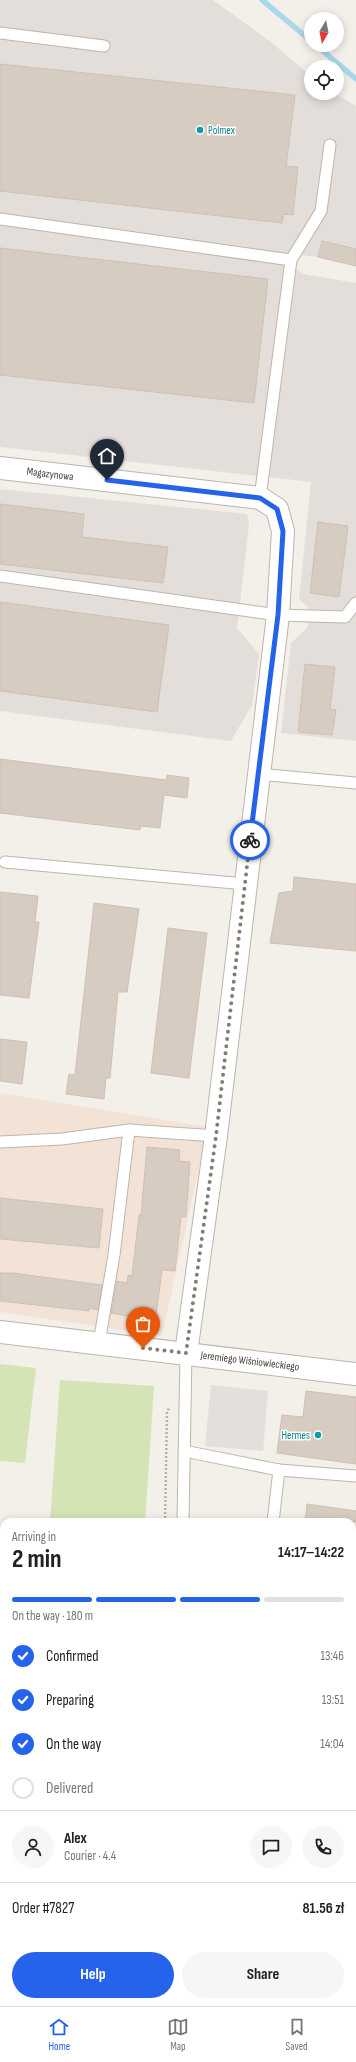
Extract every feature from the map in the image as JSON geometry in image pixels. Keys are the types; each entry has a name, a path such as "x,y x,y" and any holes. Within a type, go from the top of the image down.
{"street":[{"name":"Magazynowa","path":"0,468 260,498 277,509 283,531 278,615 216,1136 186,1353"},
{"name":"Jeremiego Wiśniowieckiego","path":"0,1332 356,1374"}],"lane":[{"path":"0,34 104,46"},
{"path":"260,498 291,260 321,212 330,145"},
{"path":"0,219 291,260"},
{"path":"0,576 278,615 345,617 356,603"},
{"path":"258,774 356,783"},
{"path":"5,862 245,884"},
{"path":"0,1142 62,1140 129,1130 216,1136"},
{"path":"99,1343 114,1256 129,1130"},
{"path":"183,1518 186,1353"},
{"path":"184,1452 279,1470 356,1476"},
{"path":"273,1518 279,1470"}],"shaded area":[{"path":"0,0 213,0 272,43 304,70 304,100 344,99 356,106 356,266 318,257 271,252 303,274 356,283 356,741 281,733 291,643 308,627 308,607 299,599 311,482 0,447"},
{"path":"0,489 247,514 249,525 237,628 259,654 252,705 231,741 0,711"},
{"path":"0,1093 208,1127 162,1336 0,1312"},
{"path":"211,1385 268,1391 263,1451 205,1446"}],"green space":[{"path":"0,1364 36,1368 25,1463 0,1461"},
{"path":"60,1380 154,1386 145,1518 50,1518"}],"building":[{"name":"Polmex","path":"0,64 295,95 286,166 298,167 293,215 284,214 282,223 0,191"},
{"path":"322,241 356,249 356,266 318,257"},
{"path":"0,248 268,279 254,403 0,375"},
{"path":"0,504 84,514 82,537 168,547 163,583 0,564"},
{"path":"318,522 348,526 339,597 310,593"},
{"path":"0,602 169,625 157,712 0,691"},
{"path":"305,664 335,667 330,709 336,710 332,735 298,732"},
{"path":"0,759 166,780 167,775 189,778 187,798 164,795 160,828 141,826 140,830 0,813"},
{"path":"294,877 356,884 356,951 270,943 279,893 293,891"},
{"path":"0,892 38,896 35,922 39,922 29,998 0,995"},
{"path":"94,903 139,909 127,992 118,992 110,1078 106,1078 104,1099 66,1094 69,1074 75,1075"},
{"path":"168,928 207,933 189,1078 151,1073"},
{"path":"0,1039 27,1042 22,1084 0,1081"},
{"path":"147,1147 180,1150 179,1161 190,1162 186,1217 181,1217 175,1271 162,1270 156,1315 150,1320 111,1313 117,1281 127,1283 128,1275 132,1276 139,1215 141,1215"},
{"path":"0,1198 103,1209 99,1248 0,1239"},
{"path":"0,1273 13,1273 102,1285 98,1310 89,1308 89,1311 0,1301"},
{"name":"Hermes","path":"306,1391 356,1397 356,1464 277,1453 282,1415 303,1417"},
{"path":"307,1504 356,1511 356,1518 305,1518"}],"waterway":[{"path":"262,0 304,35"},
{"path":"324,52 356,79"}],"way so far":[{"path":"143,1348 186,1353 216,1136 250,840"}],"place":[{"name":"Polmex","path":"200,130"},
{"name":"Hermes","path":"318,1435"}],"route":[{"path":"107,480 260,498 277,509 283,531 278,615 250,840"}]}
